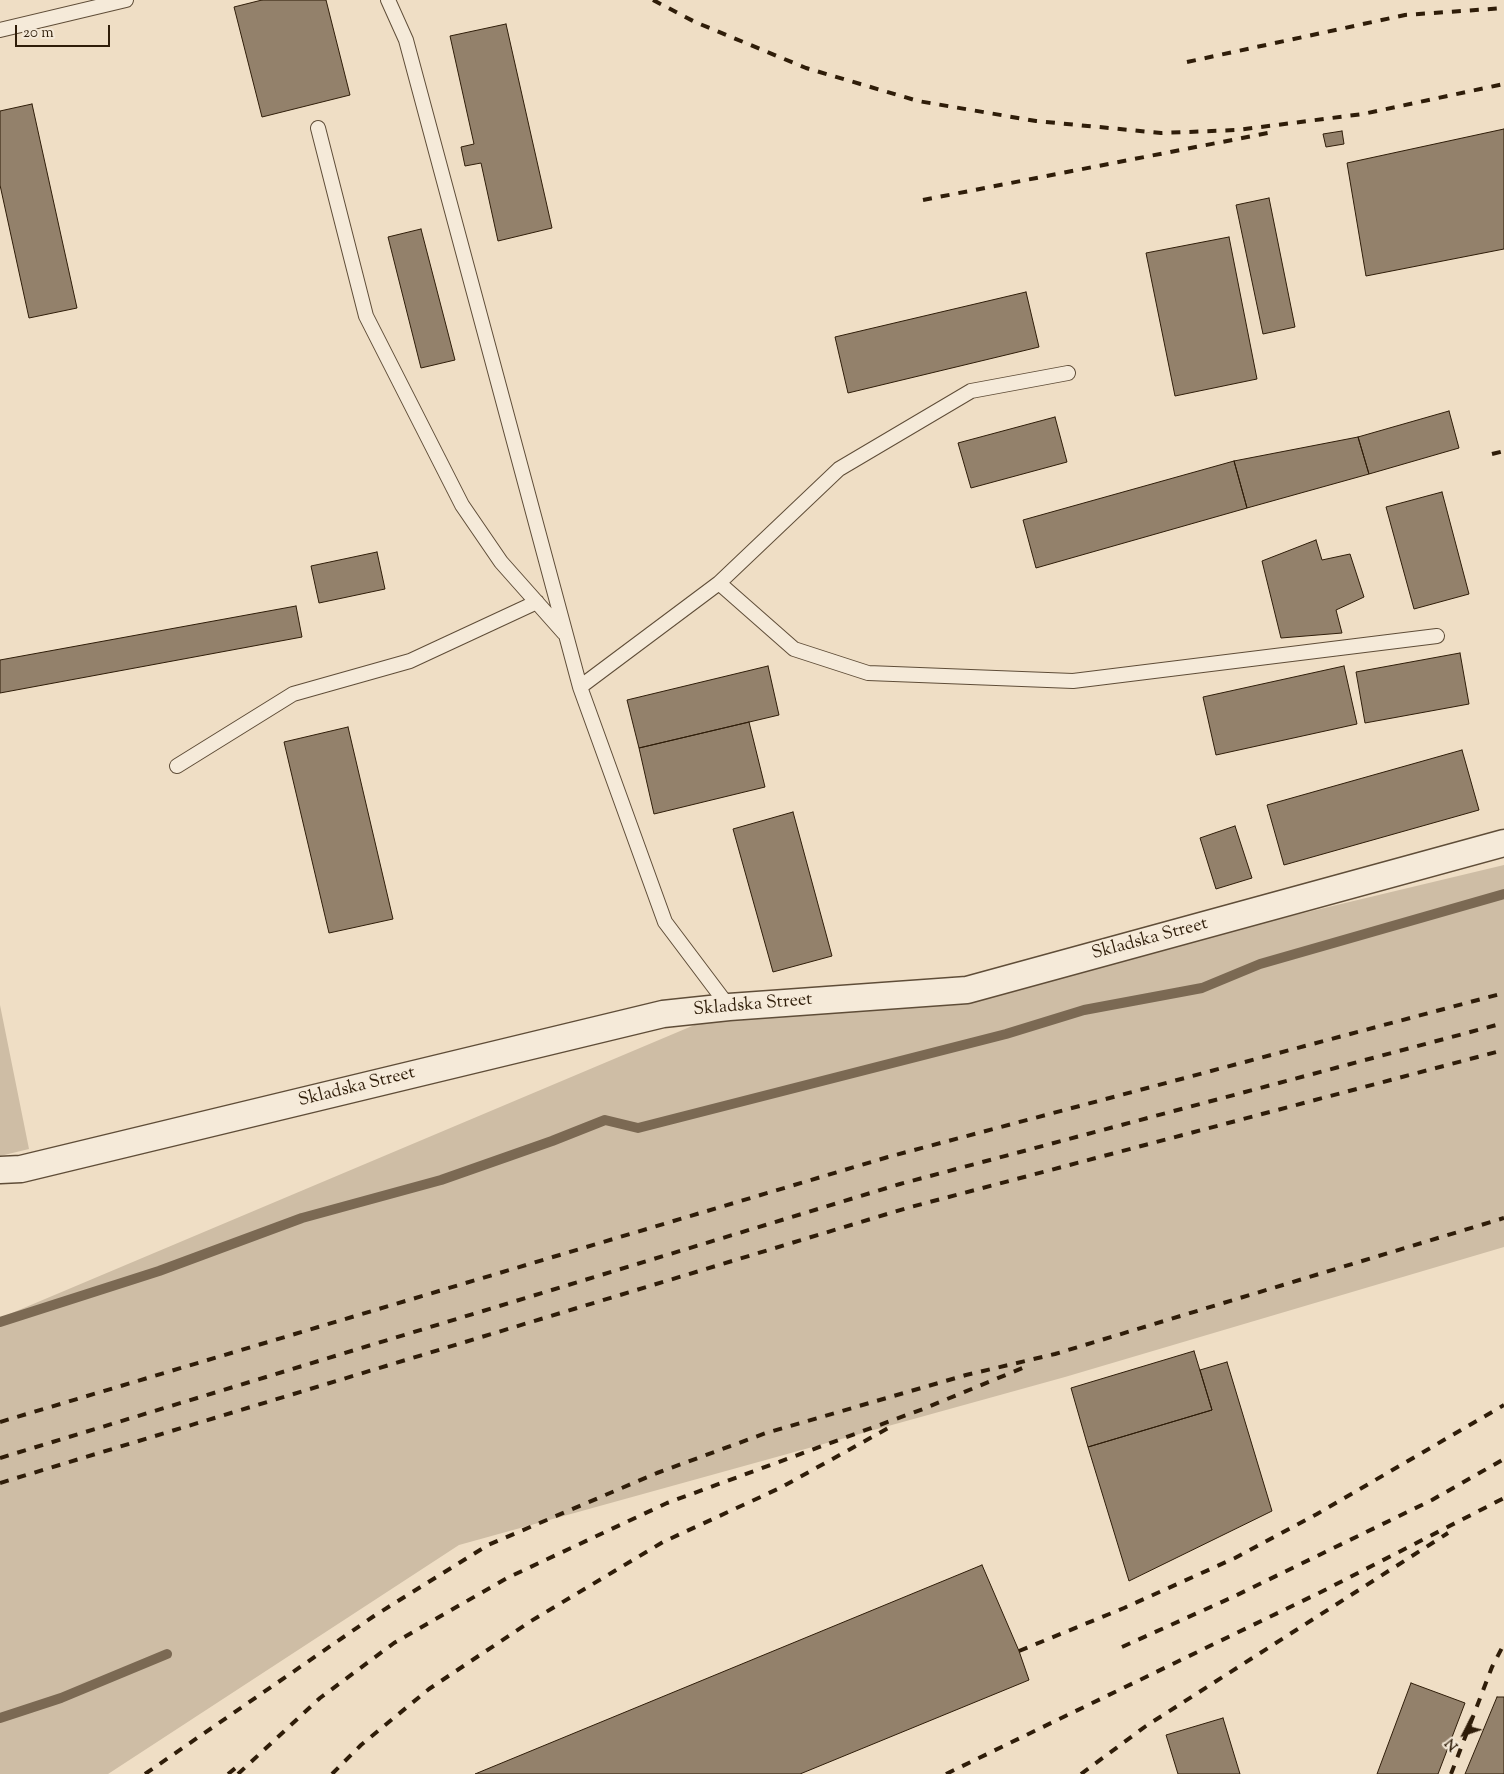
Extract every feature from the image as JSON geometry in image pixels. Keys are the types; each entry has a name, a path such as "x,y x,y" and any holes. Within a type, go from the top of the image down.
{"street":[{"name":"Skladska Street","path":"0,1170 21,1169 663,1014 729,1007 967,990 1504,842"}],"lane":[{"path":"0,30 126,0"},
{"path":"388,0 406,40 580,687 665,922 729,1007"},
{"path":"318,128 366,316 462,505 501,562 566,635"},
{"path":"580,687 719,583 839,469 971,391 1068,373"},
{"path":"719,583 794,649 868,673 1073,681 1437,636"},
{"path":"177,766 293,694 410,661 537,602"}],"shaded area":[{"path":"1504,865 1504,1247 1065,1377 459,1545 108,1774 0,1774 0,1318 730,1010 969,993"},
{"path":"0,1005 29,1149 0,1156"}],"building":[{"path":"262,0 326,0 350,95 262,117 234,7"},
{"path":"506,24 552,228 498,241 481,163 465,166 461,147 474,144 450,36"},
{"path":"32,104 77,308 29,318 0,185 0,111"},
{"path":"1504,129 1504,249 1366,276 1347,163"},
{"path":"1342,131 1344,144 1326,147 1323,134"},
{"path":"1269,198 1295,327 1263,334 1236,205"},
{"path":"421,229 455,360 421,368 388,237"},
{"path":"1229,237 1257,379 1175,396 1146,253"},
{"path":"1026,292 1039,347 848,393 835,337"},
{"path":"1449,411 1459,448 1369,474 1358,437"},
{"path":"1055,417 1067,462 971,488 958,443"},
{"path":"1358,437 1369,474 1247,508 1234,461"},
{"path":"1234,461 1247,508 1036,568 1023,520"},
{"path":"1442,492 1469,594 1414,609 1386,507"},
{"path":"1316,540 1322,560 1350,554 1364,597 1336,610 1342,633 1281,638 1262,561"},
{"path":"377,552 385,589 319,603 311,566"},
{"path":"296,606 302,637 0,693 0,660"},
{"path":"1460,653 1469,704 1365,723 1356,672"},
{"path":"768,666 779,715 639,748 627,700"},
{"path":"1344,666 1357,724 1216,755 1203,697"},
{"path":"749,722 765,787 654,814 639,748"},
{"path":"348,727 393,919 329,933 284,742"},
{"path":"1462,750 1479,810 1284,865 1267,805"},
{"path":"793,812 832,956 773,972 733,829"},
{"path":"1235,826 1252,878 1216,889 1200,838"},
{"path":"1194,1351 1212,1410 1088,1447 1071,1388"},
{"path":"1227,1362 1272,1511 1129,1581 1088,1447 1212,1410 1200,1370"},
{"path":"982,1565 1019,1651 1029,1680 800,1774 475,1774"},
{"path":"1411,1683 1465,1703 1438,1774 1377,1774"},
{"path":"1497,1697 1504,1697 1504,1774 1465,1774"},
{"path":"1223,1718 1240,1774 1178,1774 1166,1735"}],"waterway":[{"path":"0,1322 159,1271 302,1218 441,1180 552,1141 605,1120 638,1128 1006,1034 1084,1010 1202,988 1260,964 1504,894"},
{"path":"0,1718 61,1698 167,1654"}],"railway":[{"path":"653,0 695,22 806,68 918,101 1036,121 1161,133 1237,130 1363,114 1504,84"},
{"path":"1187,62 1405,15 1504,8"},
{"path":"923,200 1268,133"},
{"path":"1492,454 1504,451"},
{"path":"0,1422 888,1157 1504,993"},
{"path":"0,1458 900,1184 1504,1023"},
{"path":"0,1483 907,1208 1504,1050"},
{"path":"145,1774 374,1616 488,1545 657,1473 766,1433 966,1375 1055,1354 1504,1218"},
{"path":"238,1774 320,1698 394,1643 507,1578 667,1503 923,1409 1025,1367"},
{"path":"1019,1651 1124,1608 1235,1558 1317,1514 1504,1405"},
{"path":"332,1774 361,1745 429,1689 531,1621 663,1542 780,1488 892,1426"},
{"path":"1122,1647 1235,1596 1432,1500 1504,1459"},
{"path":"946,1774 1321,1592 1504,1498"},
{"path":"1081,1774 1146,1726 1448,1533"},
{"path":"1451,1774 1492,1667 1504,1644"},
{"path":"228,1774 242,1763"}]}
